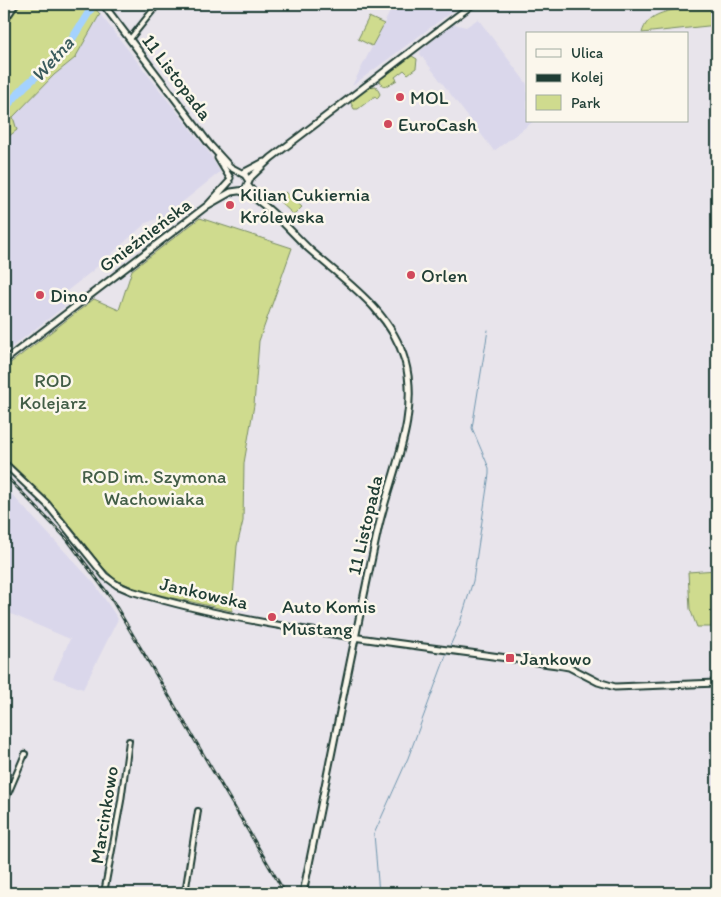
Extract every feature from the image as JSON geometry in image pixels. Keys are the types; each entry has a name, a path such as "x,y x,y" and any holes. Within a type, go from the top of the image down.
{"main road":[{"name":"11 Listopada","path":"103,4 210,145 229,166 241,173 271,213"},
{"path":"248,183 271,158 473,4"},
{"name":"11 Listopada","path":"210,145 238,191 250,196 271,213 375,308 393,333 406,368 409,395 407,417 378,528 303,893"},
{"path":"241,173 271,158"},
{"name":"Gnieźnieńska","path":"4,361 208,205 230,180 241,173"},
{"name":"Gnieźnieńska","path":"208,205 238,191 248,183"},
{"name":"Jankowska","path":"4,463 47,504 101,571 117,585 139,594 231,615 356,638 569,666 598,682 615,686 717,683"}],"street":[{"path":"4,22 16,4"},
{"path":"130,39 158,4"},
{"name":"Marcinkowo","path":"104,893 121,801 129,741"},
{"path":"4,803 6,794 25,754"},
{"path":"185,893 198,811"}],"shaded area":[{"path":"394,4 462,4 352,86"},
{"path":"100,14 210,154 220,172 165,216 146,223 91,272 58,298 65,306 4,353 4,140 17,130 12,117 54,75 75,58"},
{"path":"478,19 526,83 526,122 533,122 494,151 420,54 421,50 454,24 466,27"},
{"path":"4,486 94,583 118,619 83,689 53,678 70,639 4,611"}],"green space":[{"path":"18,4 91,4 100,14 75,58 54,75 13,117 17,130 4,140 4,24"},
{"path":"682,8 710,9 717,20 717,25 642,32 652,18"},
{"path":"369,17 384,24 372,46 358,39"},
{"path":"412,56 417,59 416,68 408,74 404,70 395,77 397,80 387,86 382,85 380,80 383,77"},
{"path":"376,86 380,94 377,99 375,96 358,109 354,109 350,101 369,87"},
{"path":"285,192 302,207 294,215 278,200"},
{"name":"ROD im. Szymona Wachowiaka","path":"200,218 292,248 259,341 254,405 244,463 243,521 237,546 232,611 138,590 115,579 101,565 56,508 4,457 4,368 94,299 119,310 132,270"},
{"path":"717,570 717,627 697,627 690,609 688,572"}],"waterway":[{"name":"Wełna","path":"4,109 25,86 64,52 94,4"},
{"path":"450,646 459,626 473,581 489,474 489,468 472,428 488,330"},
{"path":"379,893 374,834 408,758 447,653"}],"railway":[{"path":"4,474 67,539 111,598 285,893"}],"place":[{"name":"MOL","path":"400,97"},
{"name":"EuroCash","path":"388,124"},
{"name":"Kilian Cukiernia Królewska","path":"230,205"},
{"name":"Orlen","path":"411,275"},
{"name":"Dino","path":"40,295"},
{"name":"Auto Komis Mustang","path":"272,617"},
{"name":"Jankowo","path":"510,658"}],"park label":[{"name":"ROD Kolejarz","path":"53,391"}]}
